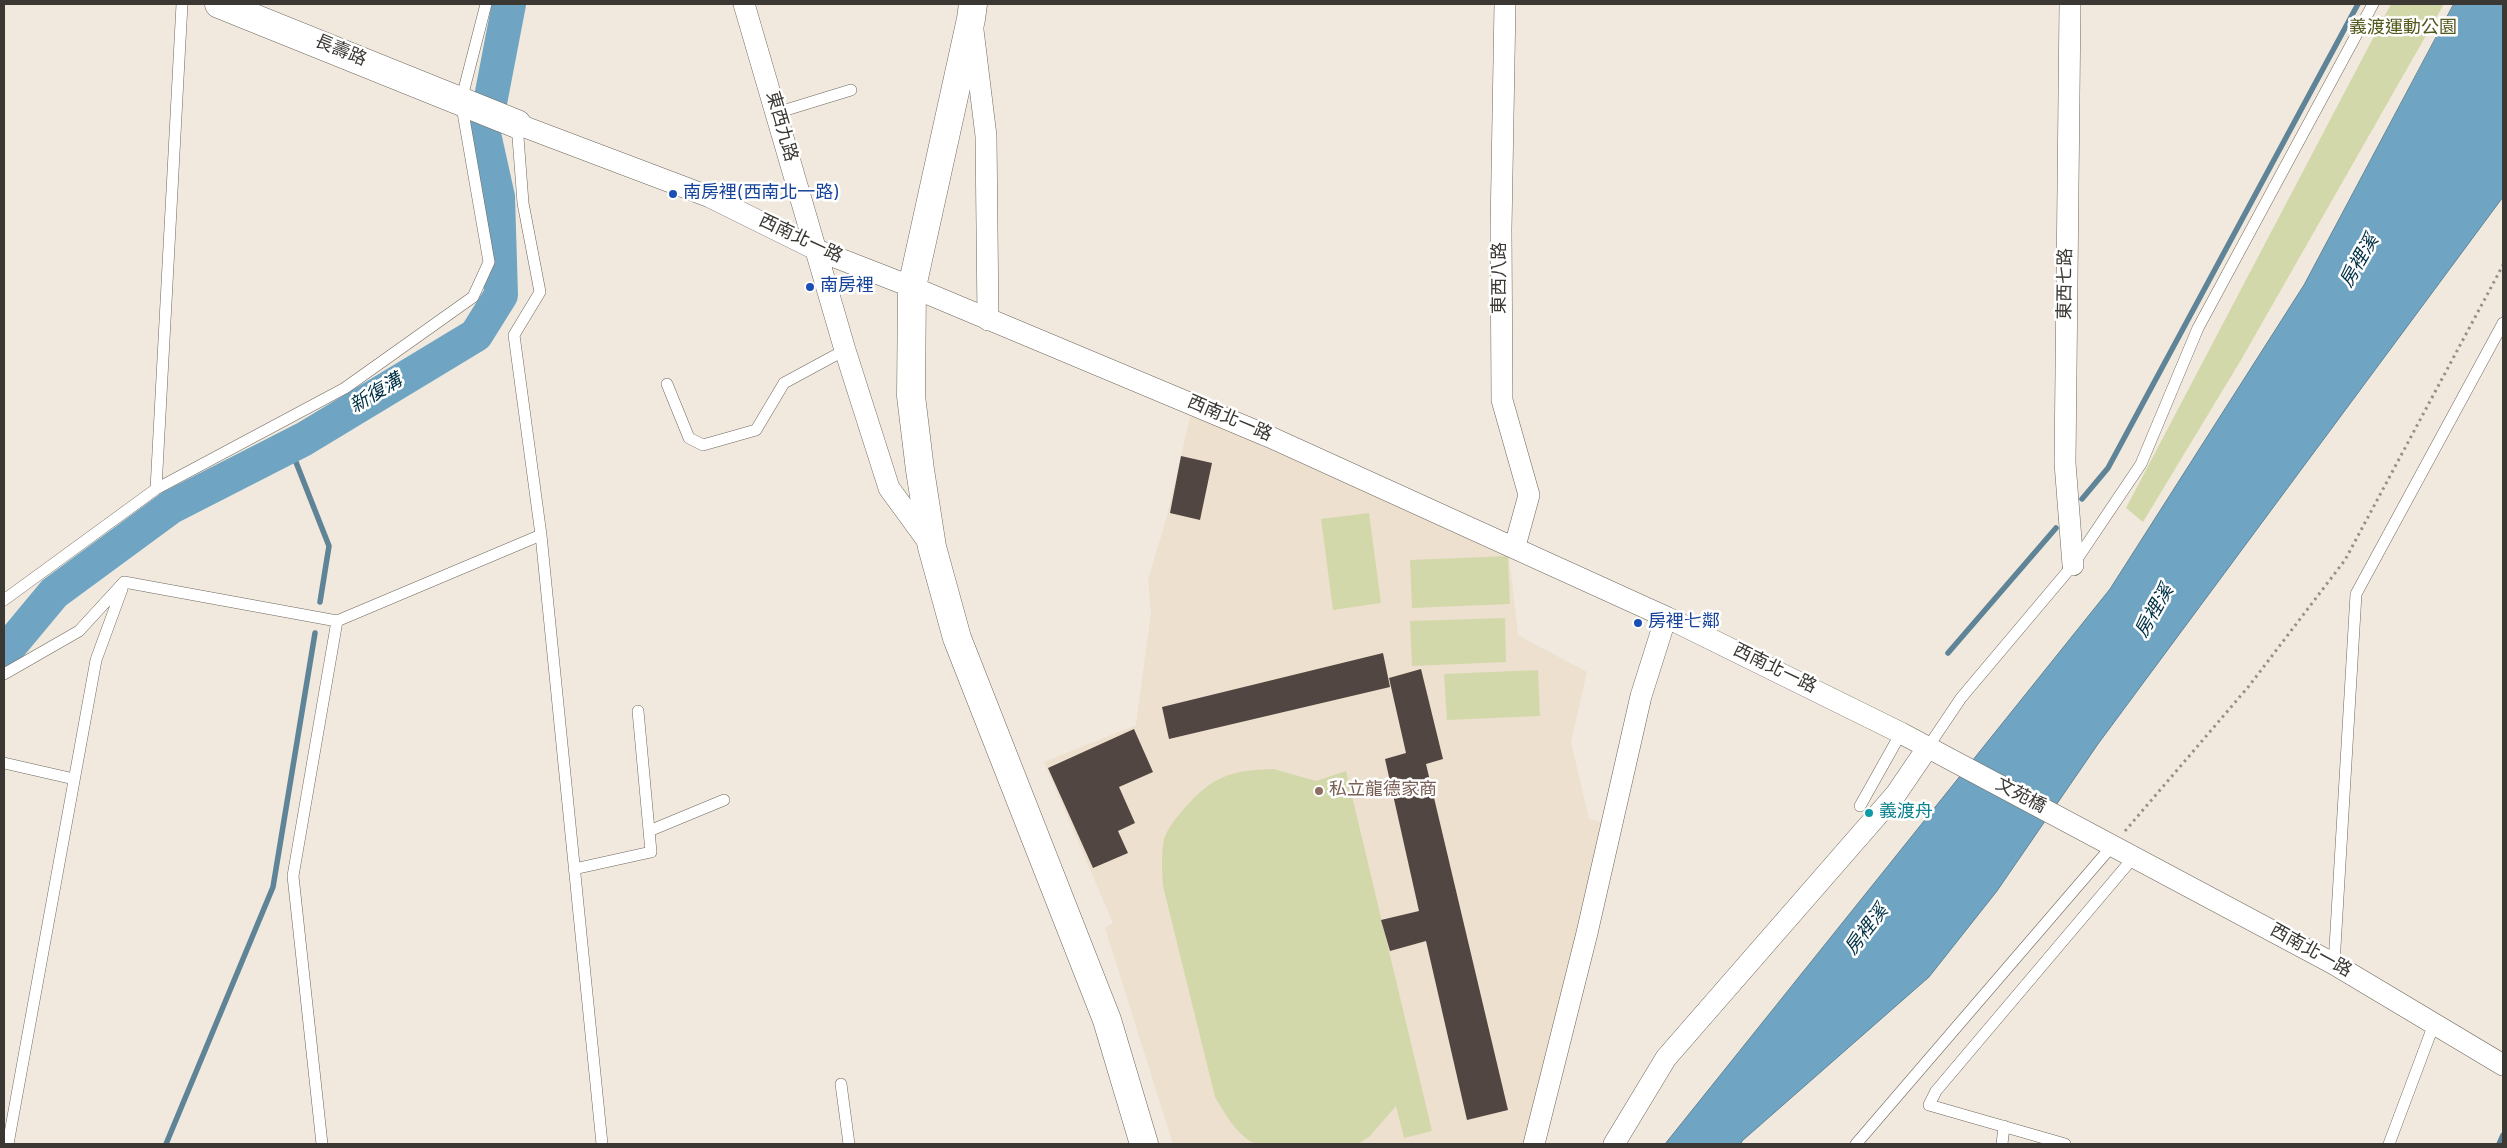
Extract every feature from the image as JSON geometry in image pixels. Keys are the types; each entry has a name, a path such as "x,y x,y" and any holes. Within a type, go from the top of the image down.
{"main road":[{"name":"長壽路","path":"219,4 517,124"},
{"path":"972,12 912,287 911,396 932,547 957,638 1107,1020 1144,1144"}],"street":[{"name":"東西九路","path":"744,4 846,350 889,488 932,547"},
{"name":"東西八路","path":"1505,4 1501,229 1502,400 1529,495 1515,546"},
{"name":"東西七路","path":"2070,4 2065,463 2074,565"},
{"path":"972,12 986,136 988,320"},
{"name":"西南北一路","path":"517,124 710,197 817,250 912,287 1270,437 1515,546 1666,617 1928,747"},
{"path":"1534,1144 1587,933 1641,696 1666,617"},
{"path":"1614,1144 1666,1058 1896,794 1928,747"},
{"name":"文苑橋","path":"1928,747 2112,846"},
{"name":"西南北一路","path":"2112,846 2334,964 2503,1065"}],"lane":[{"path":"156,489 182,4"},
{"path":"4,600 156,489 345,388 473,297 489,262 461,101 486,4"},
{"path":"1928,747 1960,698 2074,565 2141,464 2198,328 2373,4"},
{"path":"776,113 851,90"},
{"path":"517,124 523,203 540,292 514,335 541,535 602,1144"},
{"path":"2334,964 2356,594 2503,323"},
{"path":"667,384 689,438 703,444 756,430 784,383 846,350"},
{"path":"124,582 336,621 541,535"},
{"path":"4,674 79,631 124,582"},
{"path":"8,1144 96,660 124,582"},
{"path":"322,1144 293,876 336,621"},
{"path":"574,869 650,852 638,711"},
{"path":"1860,806 1901,733"},
{"path":"4,763 74,779"},
{"path":"649,831 724,800"},
{"path":"1856,1144 2112,846"},
{"path":"2065,1144 1929,1105 1936,1091 2133,858"},
{"path":"2389,1144 2434,1024"},
{"path":"841,1084 849,1144"},
{"path":"2002,1144 2004,1126"}],"path":[{"path":"2112,846 2249,686 2345,560 2503,265"}],"shaded area":[{"name":"私立龍德家商","path":"1191,413 1509,555 1518,635 1587,672 1571,742 1589,819 1605,823 1525,1144 1173,1144 1105,928 1113,923 1044,762 1136,725 1151,612 1148,580 1167,516"}],"green space":[{"name":"義渡運動公園","path":"2391,4 2444,4 2241,360 2143,522 2126,508"},
{"path":"1369,513 1381,603 1333,610 1321,519"},
{"path":"1508,556 1510,604 1412,608 1410,560"},
{"path":"1505,618 1506,662 1412,666 1410,621"},
{"path":"1538,670 1540,716 1447,720 1444,674"},
{"path":"1274,769 1316,781 1346,771 1432,1131 1404,1138 1396,1106 1370,1136 1358,1144 1256,1144 1243,1136 1228,1118 1215,1097 1163,886 1162,857 1164,839 1169,828 1183,810 1203,789 1213,782 1234,773"}],"water":[{"name":"房裡溪","path":"2454,4 2503,4 2503,197 2098,744 1997,891 1929,977 1742,1141 1741,1144 1665,1144 2110,589 2304,285"}],"building":[{"path":"1181,456 1212,463 1200,520 1170,513"},
{"path":"1383,653 1390,687 1169,739 1162,707"},
{"path":"1421,669 1443,759 1426,764 1508,1110 1467,1120 1426,941 1390,951 1381,920 1419,911 1385,759 1406,753 1389,678"},
{"path":"1134,729 1153,772 1119,787 1135,823 1118,831 1128,853 1093,868 1048,768"}],"waterway":[{"name":"新復溝","path":"4,653 54,593 171,507 304,439 476,335 501,295 498,197 484,134 509,4"},
{"path":"2082,499 2108,468 2358,4"},
{"path":"290,447 329,546 320,602"},
{"path":"1948,653 2056,528"},
{"path":"166,1144 273,887 315,633"},
{"path":"2499,1144 2503,1135"}],"place":[{"name":"南房裡(西南北一路)","path":"673,194"},
{"name":"南房裡","path":"810,287"},
{"name":"房裡七鄰","path":"1638,623"},
{"name":"私立龍德家商","path":"1319,791"},
{"name":"義渡舟","path":"1869,813"}]}
